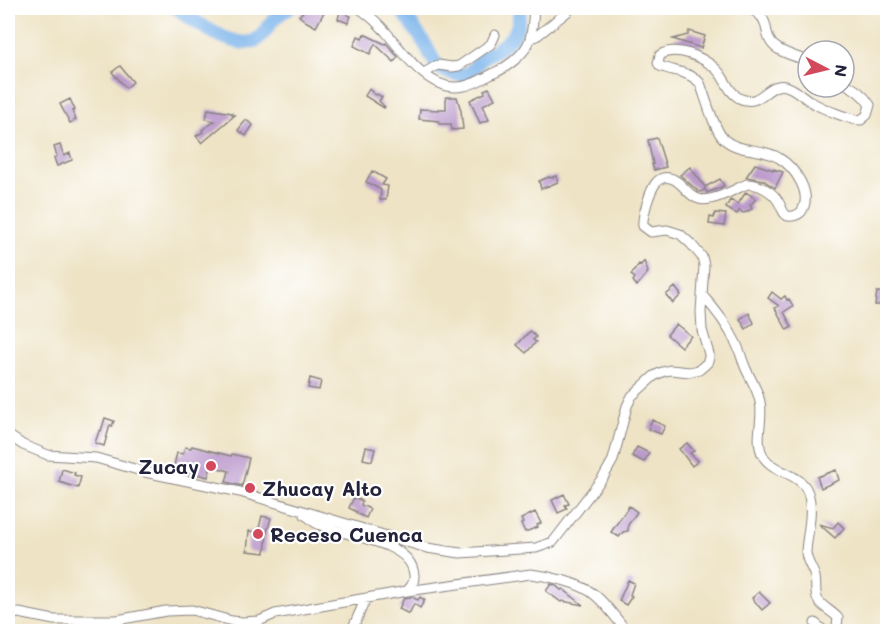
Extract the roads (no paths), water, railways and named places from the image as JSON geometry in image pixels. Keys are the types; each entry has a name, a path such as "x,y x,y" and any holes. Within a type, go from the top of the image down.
{"street":[{"path":"359,8 439,85 452,87 469,85 498,71 515,59 530,39 534,8"},
{"path":"530,39 572,8"},
{"path":"748,8 759,14 765,21 771,43 778,49 796,56"},
{"path":"884,8 888,12"},
{"path":"425,72 438,65 459,66 491,44 495,35"},
{"path":"8,435 23,445 48,454 96,458 146,472 240,492 427,548 460,553 537,548 552,542 604,476 613,460 627,406 633,396 654,376 662,372 699,370 707,363 710,354 702,330 700,312 704,265 702,257 680,234 667,230 651,231 643,226 652,187 659,180 670,178 694,196 704,200 716,198 747,184 752,184 763,187 773,195 788,216 800,213 806,197 798,178 778,157 730,143 721,136 700,83 688,74 660,66 658,59 664,53 673,51 694,56 716,69 736,96 742,99 758,99 775,87 786,86 796,93"},
{"path":"806,99 850,119 861,120 867,115 870,105 856,89"},
{"path":"702,295 724,320 755,386 761,417 758,443 764,457 791,475 808,490 810,498 807,559 814,575 818,600 838,618 833,632"},
{"path":"298,510 316,523 347,534 370,538 407,558 413,567 415,577 412,586 407,591"},
{"path":"8,615 19,613 54,620 117,620 166,611 192,610 232,621 259,621 275,614 366,598 531,574 574,585 594,594 627,632"},
{"path":"351,632 366,598"},
{"path":"814,623 825,632"}],"waterway":[{"path":"177,8 215,33 237,42 247,43 259,38 274,19 289,8"},
{"path":"400,8 437,65 446,72 461,75 470,72 482,59 510,39 517,28 520,8"}],"place":[{"name":"Zucay","path":"211,466"},
{"name":"Zhucay Alto","path":"250,488"},
{"name":"Receso Cuenca","path":"258,534"}]}
